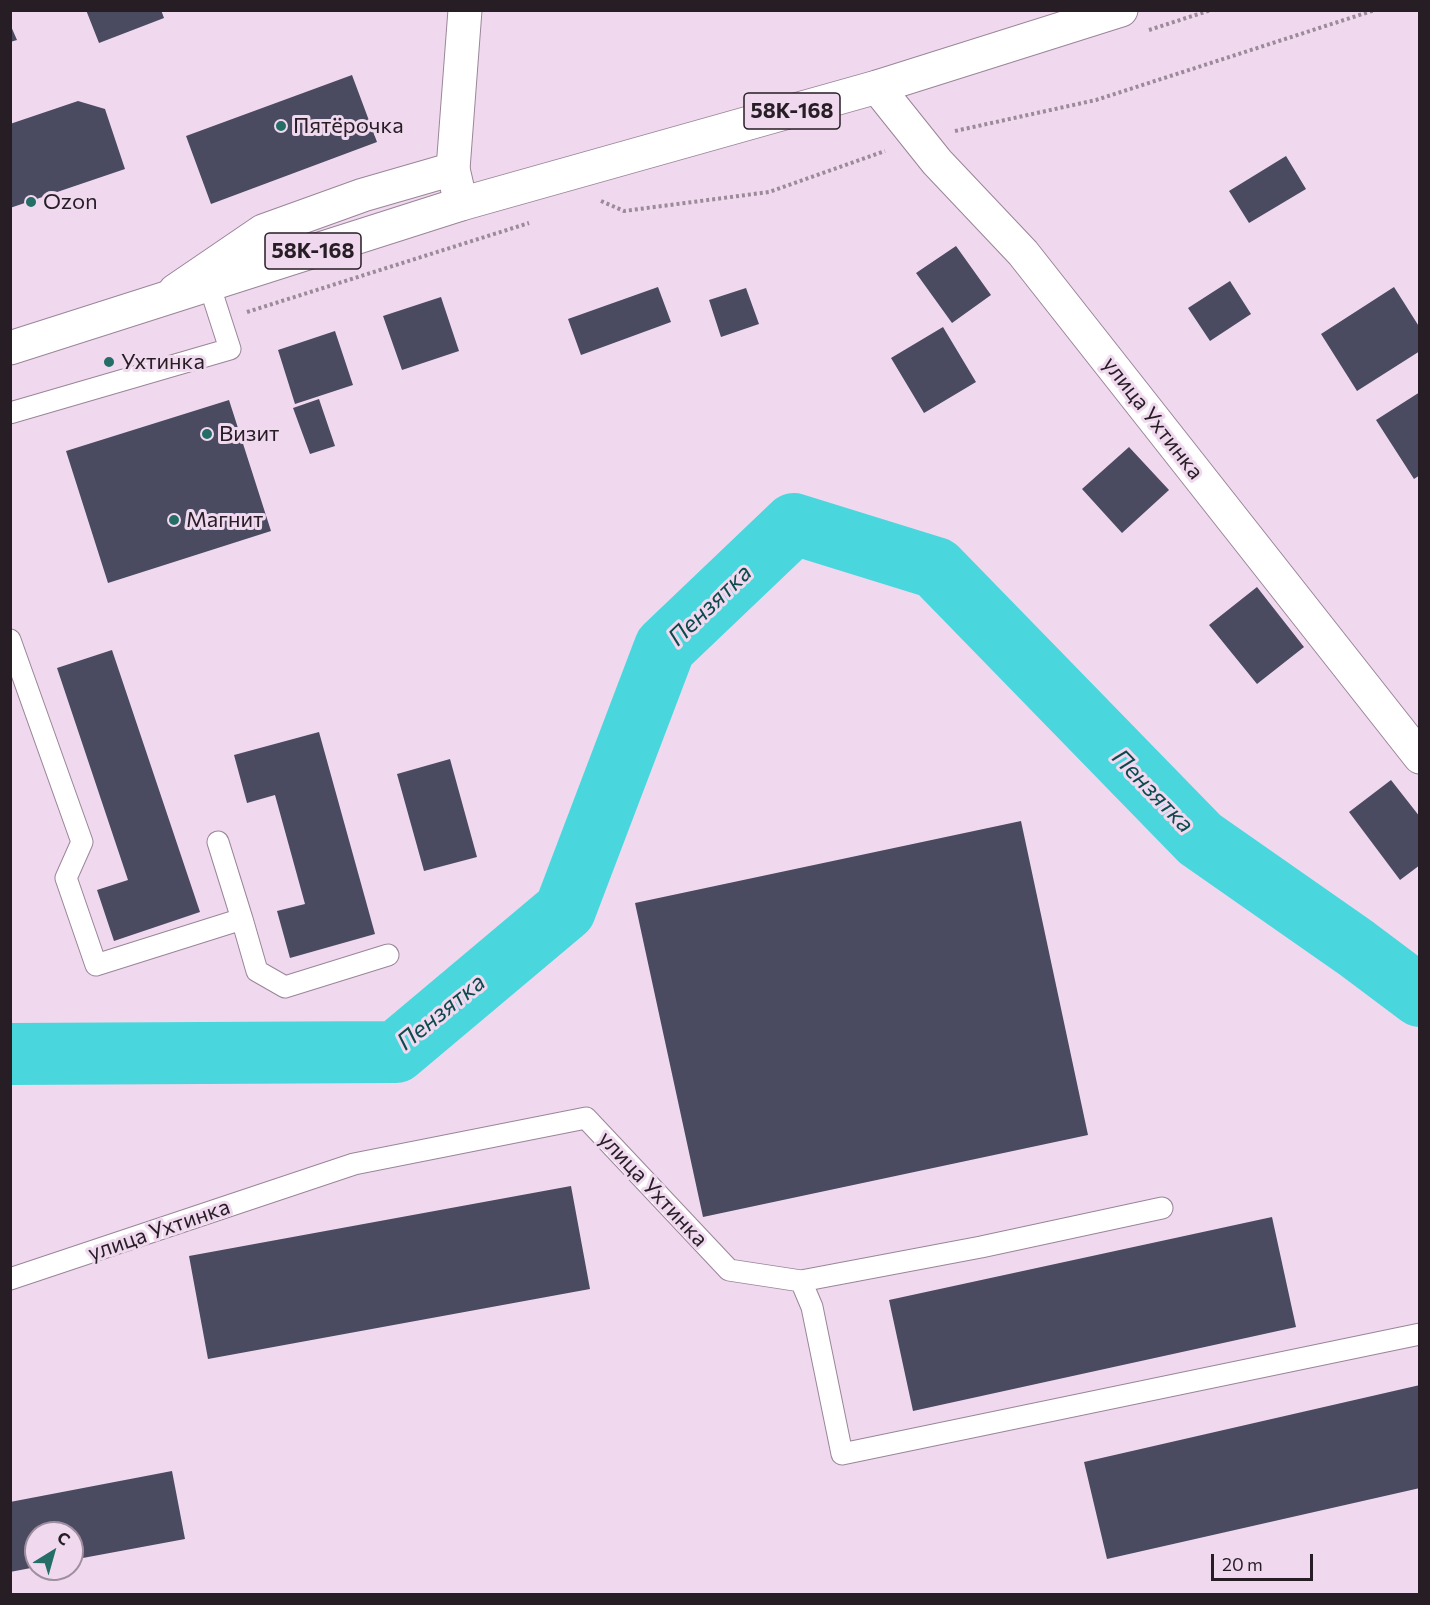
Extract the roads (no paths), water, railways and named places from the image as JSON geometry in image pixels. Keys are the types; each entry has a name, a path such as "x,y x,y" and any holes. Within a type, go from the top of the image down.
{"street":[{"path":"461,204 453,169 465,10"},
{"name":"58К-168","path":"10,348 461,204 877,87 1121,10"},
{"name":"улица Ухтинка","path":"877,87 937,162 1023,253 1419,757"},
{"path":"165,298 262,231 363,195 453,169"}],"lane":[{"path":"10,413 231,350 208,284"},
{"path":"10,640 82,842 66,878 96,965 242,919"},
{"path":"218,842 257,970 285,987 388,955"},
{"name":"улица Ухтинка","path":"10,1279 354,1164 586,1118 729,1270 801,1281 981,1247 1161,1208"},
{"path":"801,1281 812,1307 842,1454 1419,1334"}],"waterway":[{"name":"Пензятка","path":"10,1054 396,1052 565,910 665,647 794,524 936,568 1200,839 1356,948 1420,996"}],"place":[{"name":"Пятёрочка","path":"281,126"},
{"name":"Ozon","path":"31,202"},
{"name":"Ухтинка","path":"109,362"},
{"name":"Визит","path":"207,434"},
{"name":"Магнит","path":"174,520"}]}
